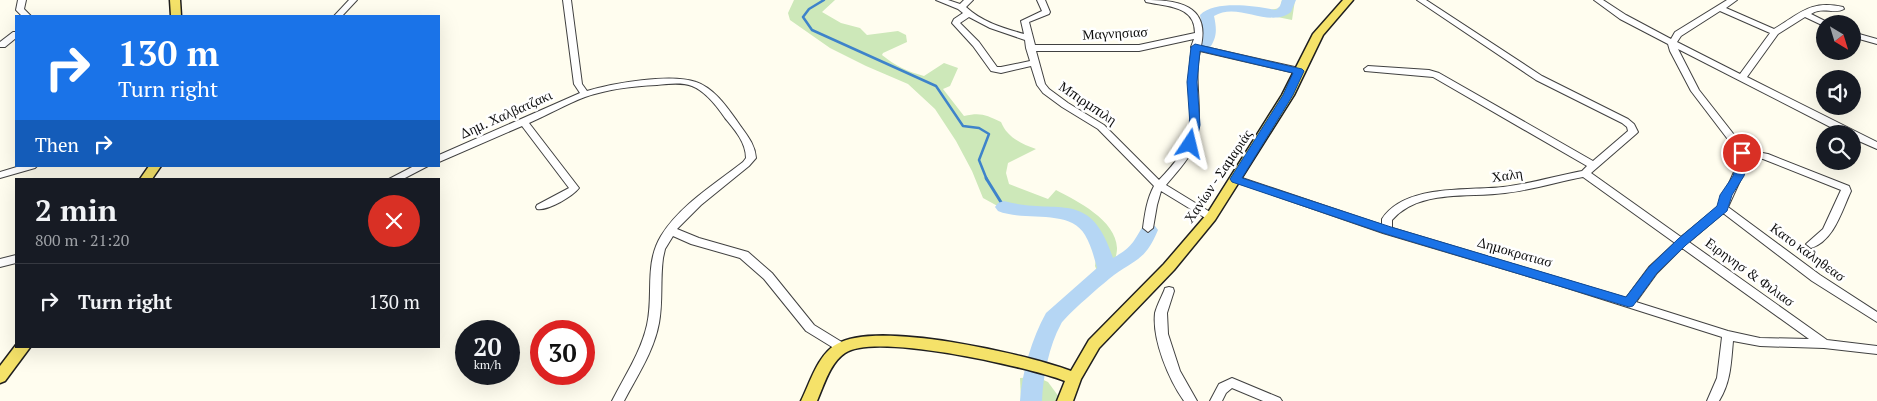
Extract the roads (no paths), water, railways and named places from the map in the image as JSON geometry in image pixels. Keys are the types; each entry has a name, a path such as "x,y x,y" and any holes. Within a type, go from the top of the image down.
{"main road":[{"path":"175,0 176,15"},
{"name":"Χανίων - Σαμαριάς","path":"1065,401 1074,378 1094,344 1169,267 1211,217 1288,95 1318,34 1348,0"},
{"path":"147,178 154,167"},
{"path":"809,401 828,360 848,343 883,340 1001,357 1051,368 1074,378"},
{"path":"0,377 22,348"}],"street":[{"path":"22,0 20,10 26,15"},
{"path":"339,15 353,0"},
{"path":"567,0 578,84 584,93"},
{"path":"940,0 961,7 968,14 994,26 1029,38"},
{"path":"961,7 970,0"},
{"name":"Μπιρμπιλη","path":"1041,0 1046,12 1026,21 1030,48 1041,85 1065,105 1101,127 1160,186 1211,217"},
{"path":"1148,0 1191,12 1198,22 1199,35 1195,47 1192,82 1195,125 1190,144 1180,163 1160,186 1152,203 1148,228"},
{"name":"Χαλη","path":"1387,230 1387,219 1396,209 1426,196 1505,190 1585,173 1632,132 1631,126 1626,121 1539,78 1421,0"},
{"path":"1598,0 1623,17 1672,43 1834,125"},
{"path":"1629,303 1653,270 1682,242 1723,208 1726,195 1738,176 1744,159 1742,153 1695,91 1672,43 1678,34 1734,0"},
{"path":"1719,8 1775,32"},
{"path":"1742,78 1775,32 1814,8 1840,10"},
{"path":"968,14 956,23 976,44 994,70 1034,63"},
{"path":"1805,14 1816,19"},
{"path":"2,45 15,35"},
{"name":"Μαγνησιασ","path":"1030,48 1138,48 1199,35"},
{"path":"1861,37 1877,42"},
{"path":"1195,47 1299,71"},
{"path":"1368,69 1423,72 1436,75 1594,166"},
{"name":"Δημ. Χαλβατζακι","path":"440,159 524,122 584,93 598,90 675,81 692,84 707,93 731,118 750,147 751,158 690,210 671,231 660,249 652,326 639,359 618,401"},
{"path":"524,122 574,188 569,193 541,207"},
{"path":"1861,138 1877,146"},
{"path":"1742,153 1765,156 1846,188 1827,231 1811,244"},
{"path":"0,175 28,167"},
{"path":"396,178 421,167"},
{"name":"Ειρηνησ & Φιλιασ","path":"1585,173 1824,344"},
{"name":"Δημοκρατιασ","path":"1236,179 1387,230 1728,335 1760,342 1824,344 1877,350"},
{"name":"Κατο καληθεασ","path":"1723,208 1816,278 1877,318"},
{"path":"671,231 695,241 744,255 768,276 810,328 841,347"},
{"path":"0,263 15,259"},
{"path":"1169,291 1161,314 1162,329 1176,379 1191,401"},
{"path":"1713,401 1723,384 1728,335"},
{"path":"1216,401 1221,390 1227,384 1232,383 1276,401"}],"waterway":[{"path":"824,0 809,9 803,17 812,30 936,86 963,126 979,128 989,134 979,160 987,179"},
{"path":"1204,46 1210,32 1207,15 1214,11 1231,7 1277,14 1286,9 1289,0"},
{"path":"987,179 1004,207"},
{"path":"1004,207 1012,210 1054,212 1078,217 1092,231 1107,270"},
{"path":"1107,270 1134,254 1143,244 1149,230"},
{"path":"1031,401 1032,385 1042,348 1053,318 1107,270"}]}
